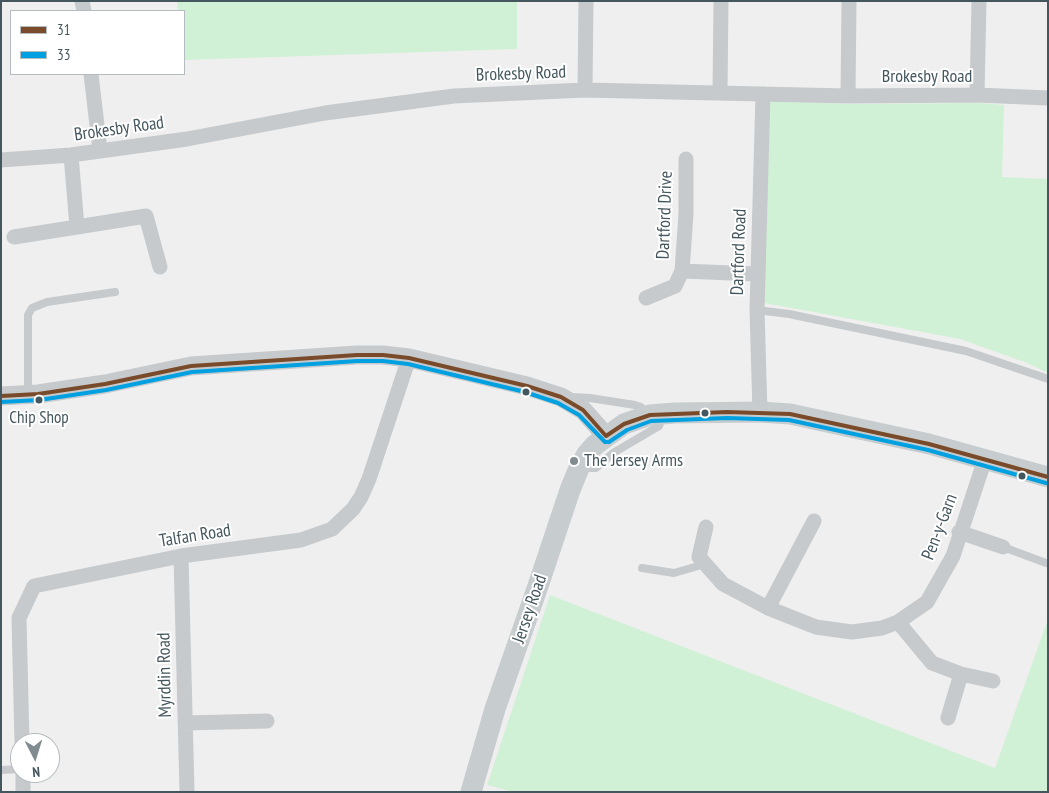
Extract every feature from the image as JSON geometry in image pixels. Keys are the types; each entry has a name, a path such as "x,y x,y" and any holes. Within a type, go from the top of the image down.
{"main road":[{"name":"Jersey Road","path":"471,792 495,709 578,468 587,454 606,436 624,424 657,415 760,412 790,414 929,444 1048,476"}],"street":[{"path":"585,90 586,1"},
{"path":"720,92 721,1"},
{"path":"848,96 849,1"},
{"path":"977,95 979,1"},
{"path":"91,75 100,151"},
{"name":"Brokesby Road","path":"1,160 71,155 187,139 325,113 454,96 585,90 848,96 977,95 1048,98"},
{"name":"Dartford Road","path":"760,412 757,274 763,94"},
{"path":"71,155 77,227"},
{"name":"Dartford Drive","path":"646,298 675,286 682,271 686,214 686,159"},
{"path":"14,237 146,216 160,267"},
{"name":"Dartford Drive","path":"682,271 757,274"},
{"path":"1,396 28,395 105,384 191,366 357,354 383,355 409,358 527,386 560,397 583,410 606,436"},
{"name":"Talfan Road","path":"22,733 19,618 34,586 181,556 301,540 332,529 361,497 369,479 409,358"},
{"name":"Pen-y-Garn","path":"705,564 723,584 768,608 816,627 852,632 882,628 898,622 927,602 952,556 985,459"},
{"path":"768,608 814,521"},
{"path":"705,564 699,557 706,527"},
{"path":"959,532 1003,547"},
{"name":"Myrddin Road","path":"181,556 187,792"},
{"path":"898,622 932,663 961,674 994,681"},
{"path":"948,718 961,674"},
{"path":"185,723 267,721"}],"lane":[{"path":"28,395 28,315 32,308 47,302 115,292"},
{"path":"757,310 788,314 966,351 1048,379"},
{"path":"560,397 590,398 634,405 657,415 659,426 613,453 596,468 578,468"},
{"path":"1003,547 1046,563"},
{"path":"642,568 674,573 705,564"}],"green space":[{"path":"177,1 517,1 517,49 185,60 185,10 178,10"},
{"path":"769,101 848,104 980,103 1004,105 1002,177 1048,179 1048,373 1027,363 960,339 764,303"},
{"path":"550,595 995,768 1048,619 1048,792 513,792 487,785"}],"transit line":[{"name":"31","path":"1,396 38,394 105,384 191,366 383,355 409,358 527,386 561,397 583,410 606,436 624,424 650,415 727,412 790,414 929,444 1048,477"},
{"name":"33","path":"1,402 39,400 106,390 192,372 383,361 408,364 525,392 558,403 579,415 605,442 609,442 627,430 651,421 727,418 789,420 928,450 1046,483"}],"place":[{"name":"Chip Shop","path":"39,400"},
{"name":"The Jersey Arms","path":"574,461"}]}
